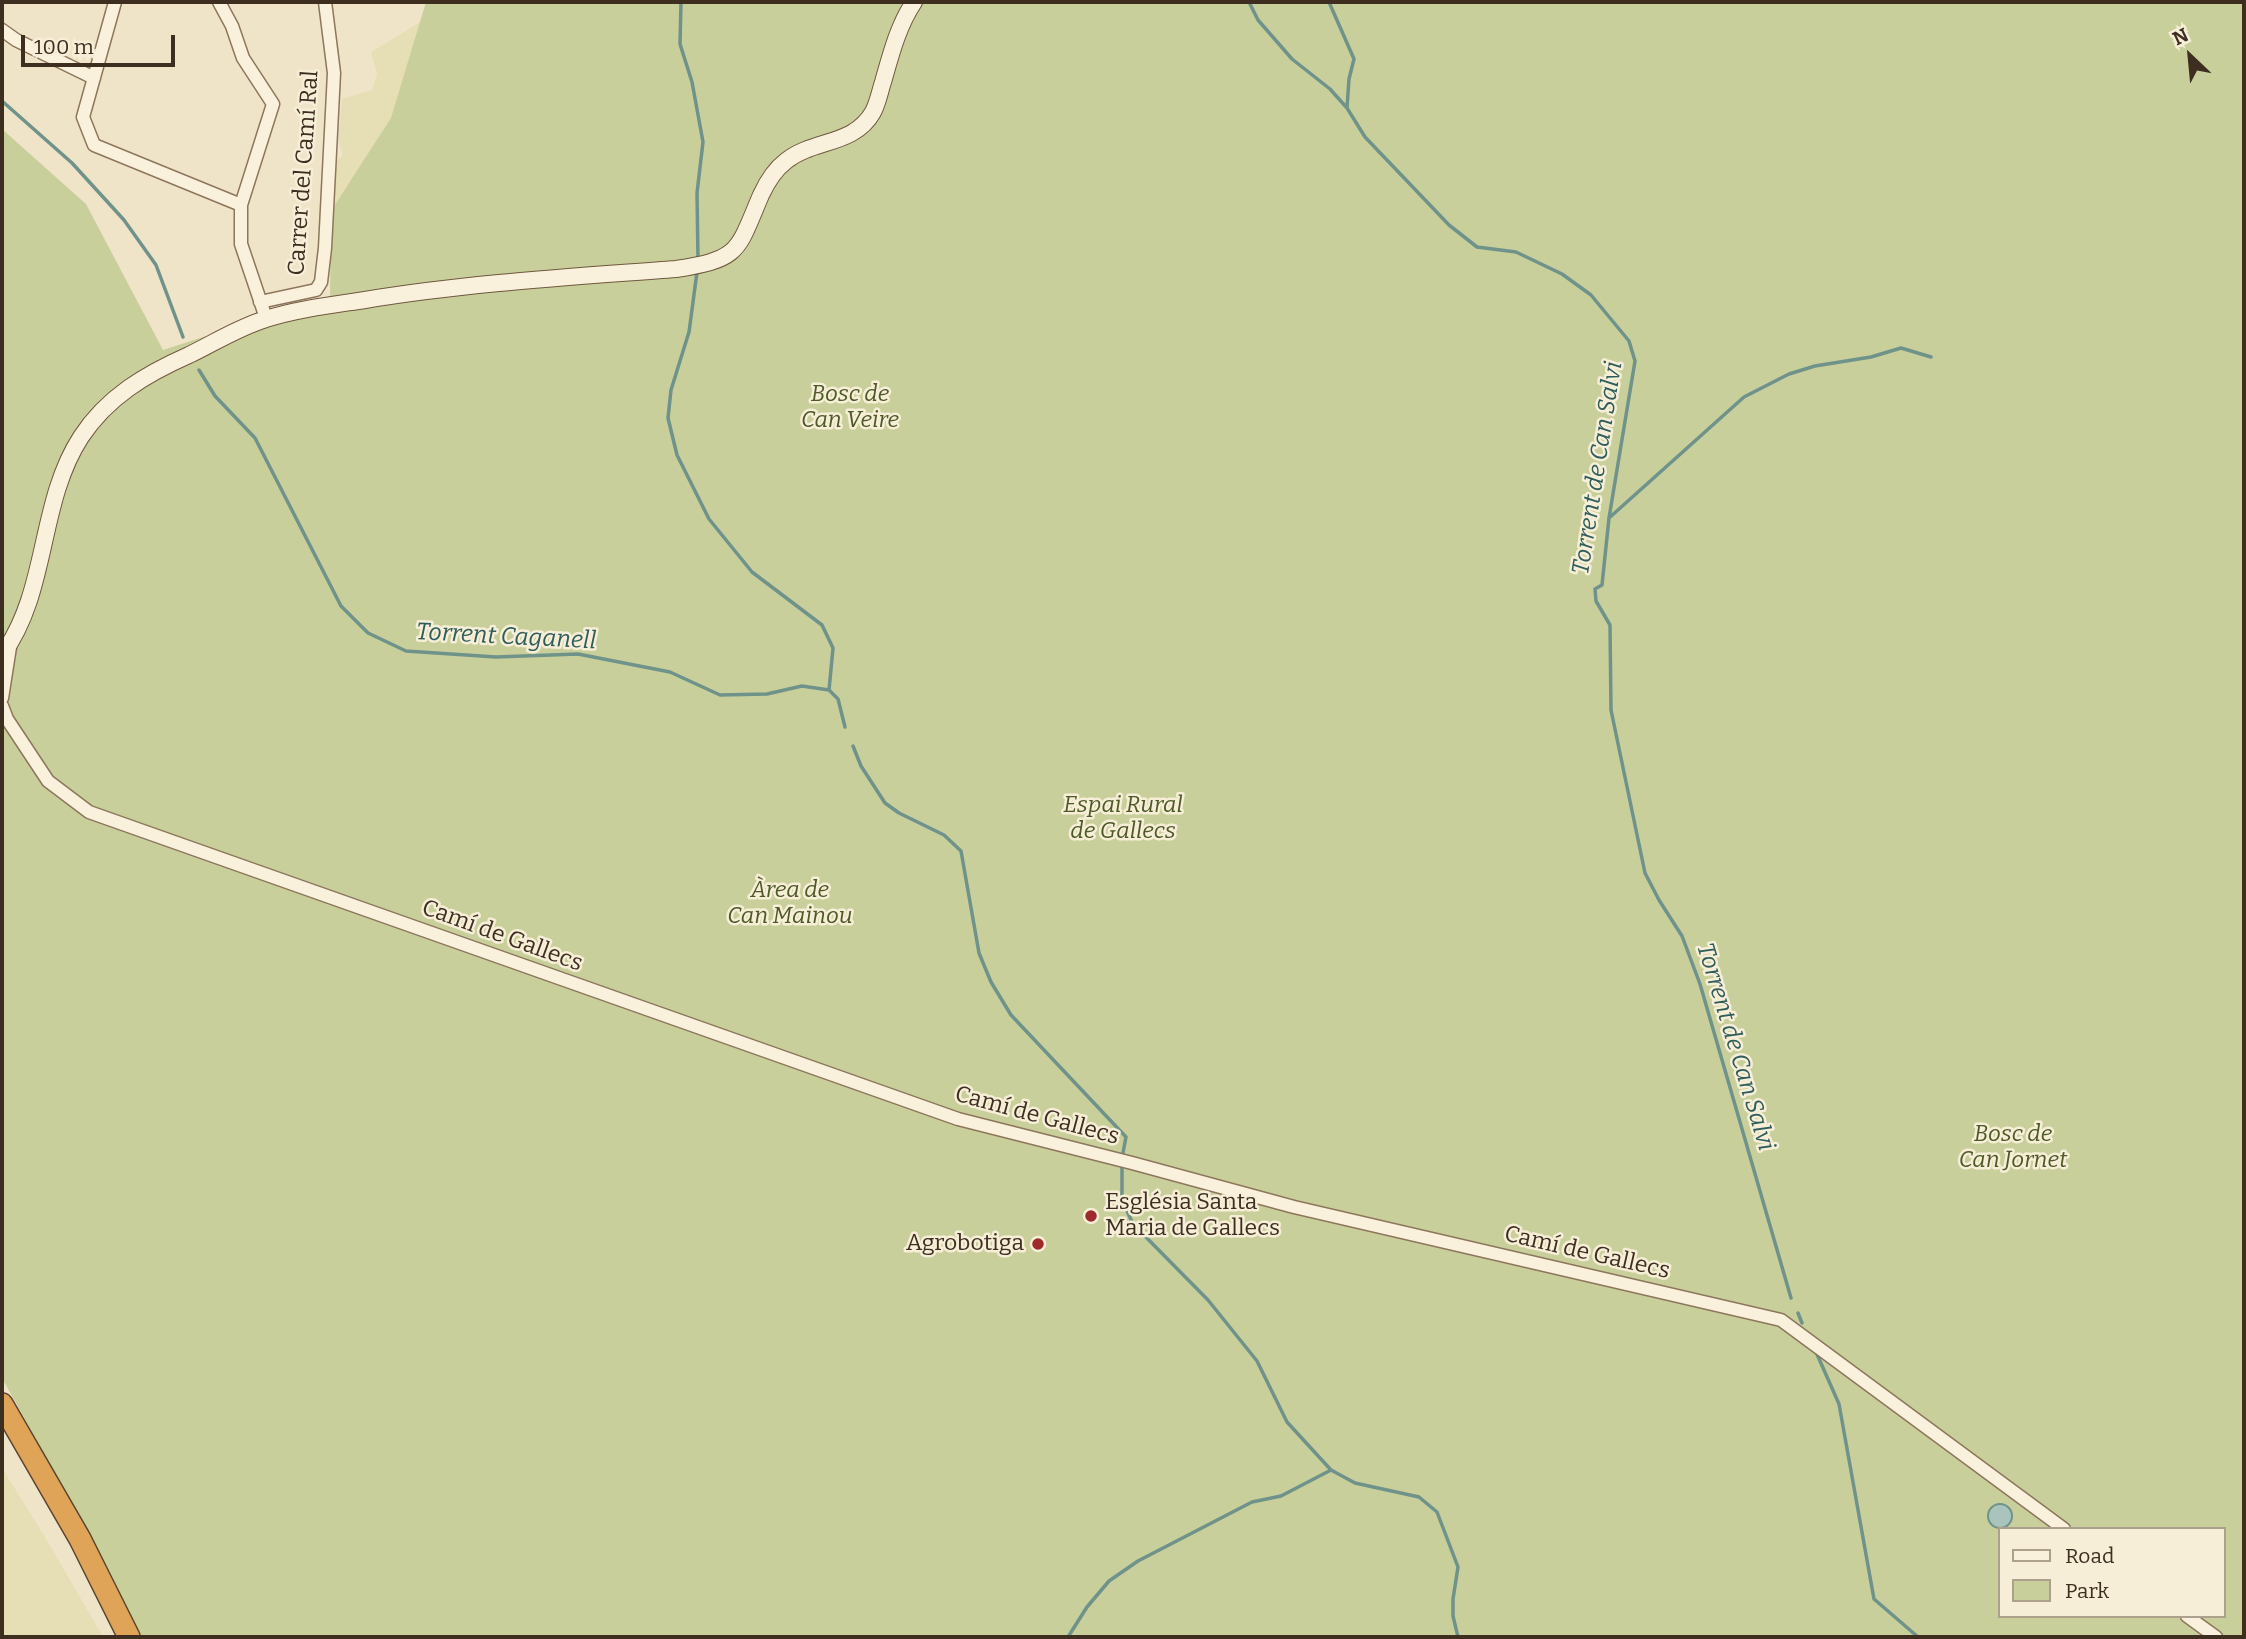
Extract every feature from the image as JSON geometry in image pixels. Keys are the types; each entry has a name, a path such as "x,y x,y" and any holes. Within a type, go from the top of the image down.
{"highway":[{"path":"2,1404 74,1527 129,1637"}],"main road":[{"path":"6,648 28,603 58,485 70,455 94,419 138,380 266,318 438,288 676,269 701,265 726,256 742,242 765,186 786,160 847,136 865,124 874,111 895,42 914,2"}],"street":[{"path":"219,2 232,26 243,58 273,104 241,205 241,244 266,318"},
{"name":"Carrer del Camí Ral","path":"260,302 316,290 321,282 334,73 325,2"},
{"path":"110,4 83,117 94,145 241,205"},
{"path":"2,30 16,40 94,78"},
{"path":"2,698 6,648"},
{"name":"Camí de Gallecs","path":"3,714 48,781 89,812 958,1119 1294,1207 1782,1320 2061,1527"},
{"path":"2190,1618 2216,1637"}],"shaded area":[{"path":"512,2 330,216 335,162 343,155 338,141 342,99 372,90 377,74 371,52 445,7"},
{"path":"2,1468 45,1537 103,1637 2,1637"}],"green space":[{"name":"Espai Rural de Gallecs","path":"426,2 2244,2 2244,1637 138,1637 113,1578 2,1378 2,129 86,204 163,350 330,296 331,211 391,118"}],"water":[{"path":"1996,1505 2004,1505 2011,1512 2011,1520 2004,1527 1996,1527 1989,1520 1989,1512"}],"waterway":[{"path":"681,2 680,44 692,82 703,142 697,193 698,259"},
{"name":"Torrent de Can Salvi","path":"1249,2 1258,20 1292,59 1330,89 1347,108 1365,137 1449,225 1477,247 1516,252 1562,274 1591,295 1629,341 1635,361 1609,518 1602,585 1595,589 1596,601 1610,625 1611,710 1645,873 1682,936 1700,984 1791,1298"},
{"path":"1329,2 1354,59 1349,79 1347,108"},
{"name":"Torrent Caganell","path":"2,101 72,163 124,220 156,265 183,337"},
{"path":"697,272 689,332 671,390 668,418 677,455 709,519 752,572 822,625 833,648 829,690"},
{"path":"1609,518 1744,397 1789,374 1901,348 1931,357"},
{"name":"Torrent Caganell","path":"199,370 215,396 255,438 341,606 368,633 406,651 496,657 578,654 670,672 720,695 767,694 802,686 829,690 838,699 845,727"},
{"name":"Torrent Caganell","path":"853,746 861,766 885,803 899,813 944,835 961,851 979,953 991,982 1011,1015 1126,1137 1122,1158"},
{"name":"Torrent Caganell","path":"1122,1165 1122,1200 1133,1224 1208,1300 1257,1361 1287,1422 1331,1470 1355,1483 1419,1497 1437,1512 1458,1567 1453,1599 1453,1616 1458,1637"},
{"name":"Torrent de Can Salvi","path":"1798,1313 1802,1323"},
{"name":"Torrent de Can Salvi","path":"1816,1352 1839,1404 1874,1599 1918,1637"},
{"path":"1068,1637 1087,1607 1109,1581 1138,1561 1252,1502 1281,1496 1331,1470"}],"place":[{"name":"Església Santa Maria de Gallecs","path":"1091,1216"},
{"name":"Agrobotiga","path":"1038,1244"}],"park label":[{"name":"Bosc de Can Veire","path":"850,408"},
{"name":"Àrea de Can Mainou","path":"790,904"},
{"name":"Bosc de Can Jornet","path":"2013,1148"}]}
